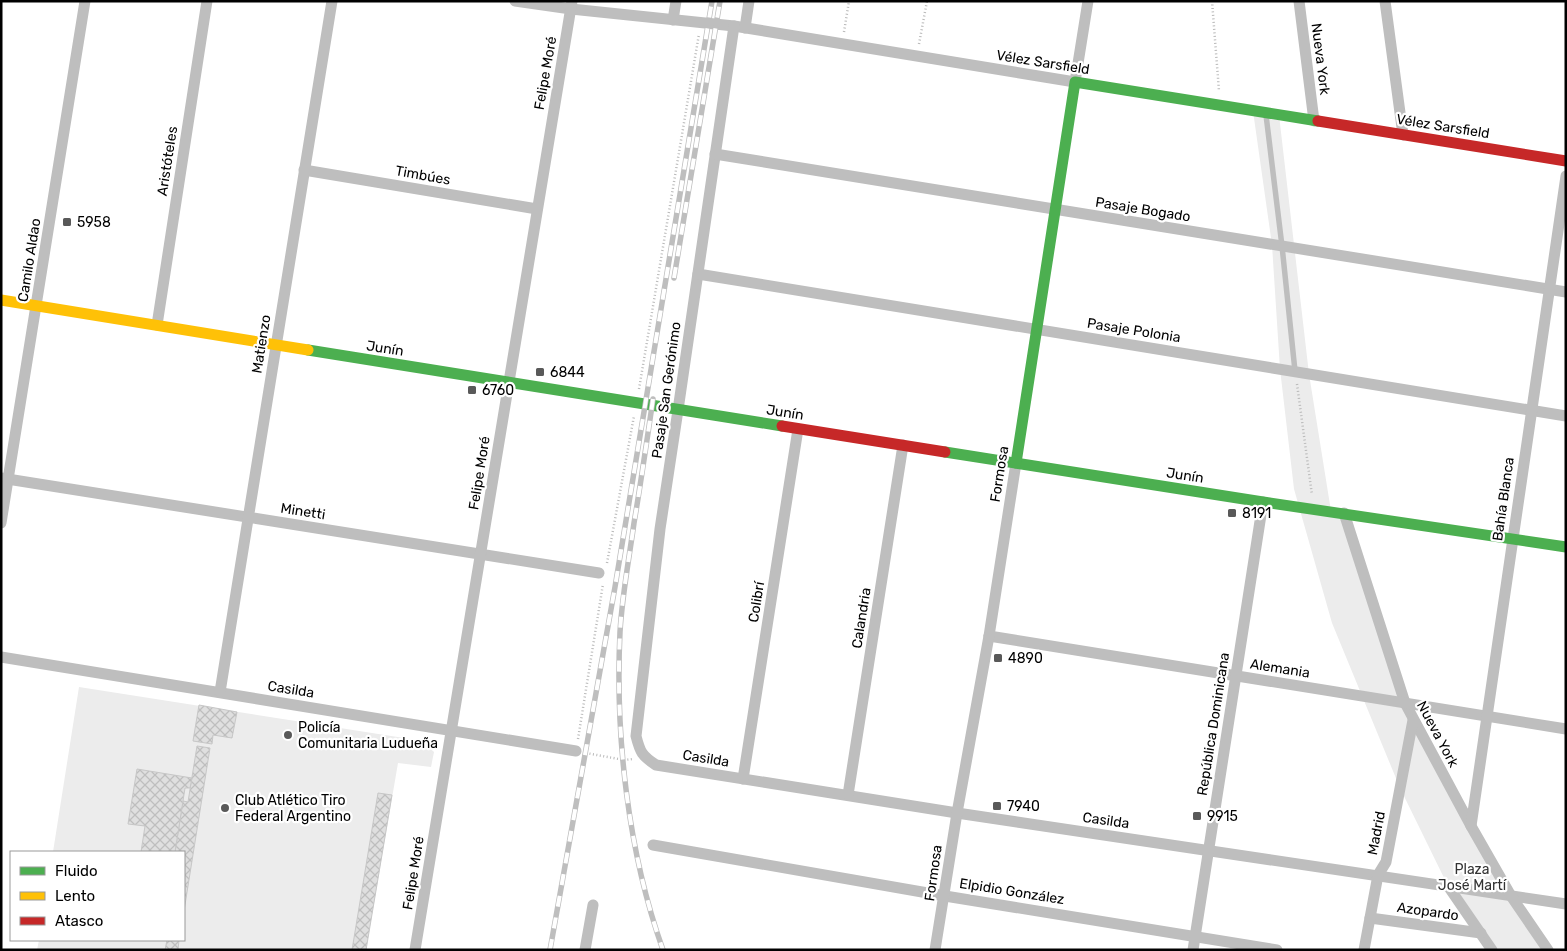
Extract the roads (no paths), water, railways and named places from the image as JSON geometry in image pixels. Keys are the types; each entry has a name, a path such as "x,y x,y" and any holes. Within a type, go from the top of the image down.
{"main road":[{"name":"Vélez Sarsfield","path":"1076,82 1566,161"},
{"name":"Formosa","path":"1016,463 1076,82"},
{"name":"Junín","path":"1,300 903,446 1566,547"}],"street":[{"name":"Camilo Aldao","path":"1,523 5,478 36,306 86,1"},
{"name":"Aristóteles","path":"157,325 207,1"},
{"name":"Matienzo","path":"220,692 332,1"},
{"name":"Vélez Sarsfield","path":"515,1 572,5 673,20 739,27 1076,82"},
{"path":"673,20 676,1"},
{"name":"Pasaje San Gerónimo","path":"644,757 638,747 636,736 660,529 715,154 739,27 750,1"},
{"name":"Formosa","path":"1076,82 1088,1"},
{"name":"Nueva York","path":"1299,1 1314,120"},
{"path":"1385,1 1403,135"},
{"name":"Felipe Moré","path":"415,950 572,5"},
{"name":"Pasaje Bogado","path":"715,154 1566,292"},
{"name":"Timbúes","path":"304,170 537,209"},
{"name":"Bahía Blanca","path":"1471,826 1566,176"},
{"name":"Pasaje Polonia","path":"698,274 1566,416"},
{"name":"Colibrí","path":"743,779 798,429"},
{"name":"Calandria","path":"848,796 903,446"},
{"name":"Formosa","path":"935,950 957,813 989,636 1016,463"},
{"name":"Minetti","path":"5,478 603,574"},
{"name":"República Dominicana","path":"1193,950 1263,502"},
{"name":"Nueva York","path":"1344,513 1405,703 1413,720 1511,896 1550,949"},
{"name":"Alemania","path":"989,636 1566,730"},
{"name":"Casilda","path":"1,657 576,751"},
{"name":"Madrid","path":"1364,950 1378,875 1386,862 1413,720"},
{"name":"Casilda","path":"644,757 656,765 848,796 1566,904"},
{"name":"Elpidio González","path":"653,845 945,896 1277,950"},
{"path":"1448,886 1492,950"},
{"path":"585,950 593,905"},
{"name":"Azopardo","path":"1370,918 1481,934"}],"lane":[{"path":"1265,113 1282,246 1295,371"}],"railway":[{"path":"550,950 615,587 712,1"},
{"path":"674,278 720,1"},
{"path":"653,399 622,605 619,672 622,752 626,793 641,874 663,950"}],"place":[{"name":"5958","path":"67,222"},
{"name":"6844","path":"540,372"},
{"name":"6760","path":"472,390"},
{"name":"8191","path":"1232,513"},
{"name":"4890","path":"998,658"},
{"name":"Policía Comunitaria Ludueña","path":"288,735"},
{"name":"7940","path":"997,806"},
{"name":"Club Atlético Tiro Federal Argentino","path":"225,808"},
{"name":"9915","path":"1197,816"}],"park label":[{"name":"Plaza José Martí","path":"1472,878"}]}
